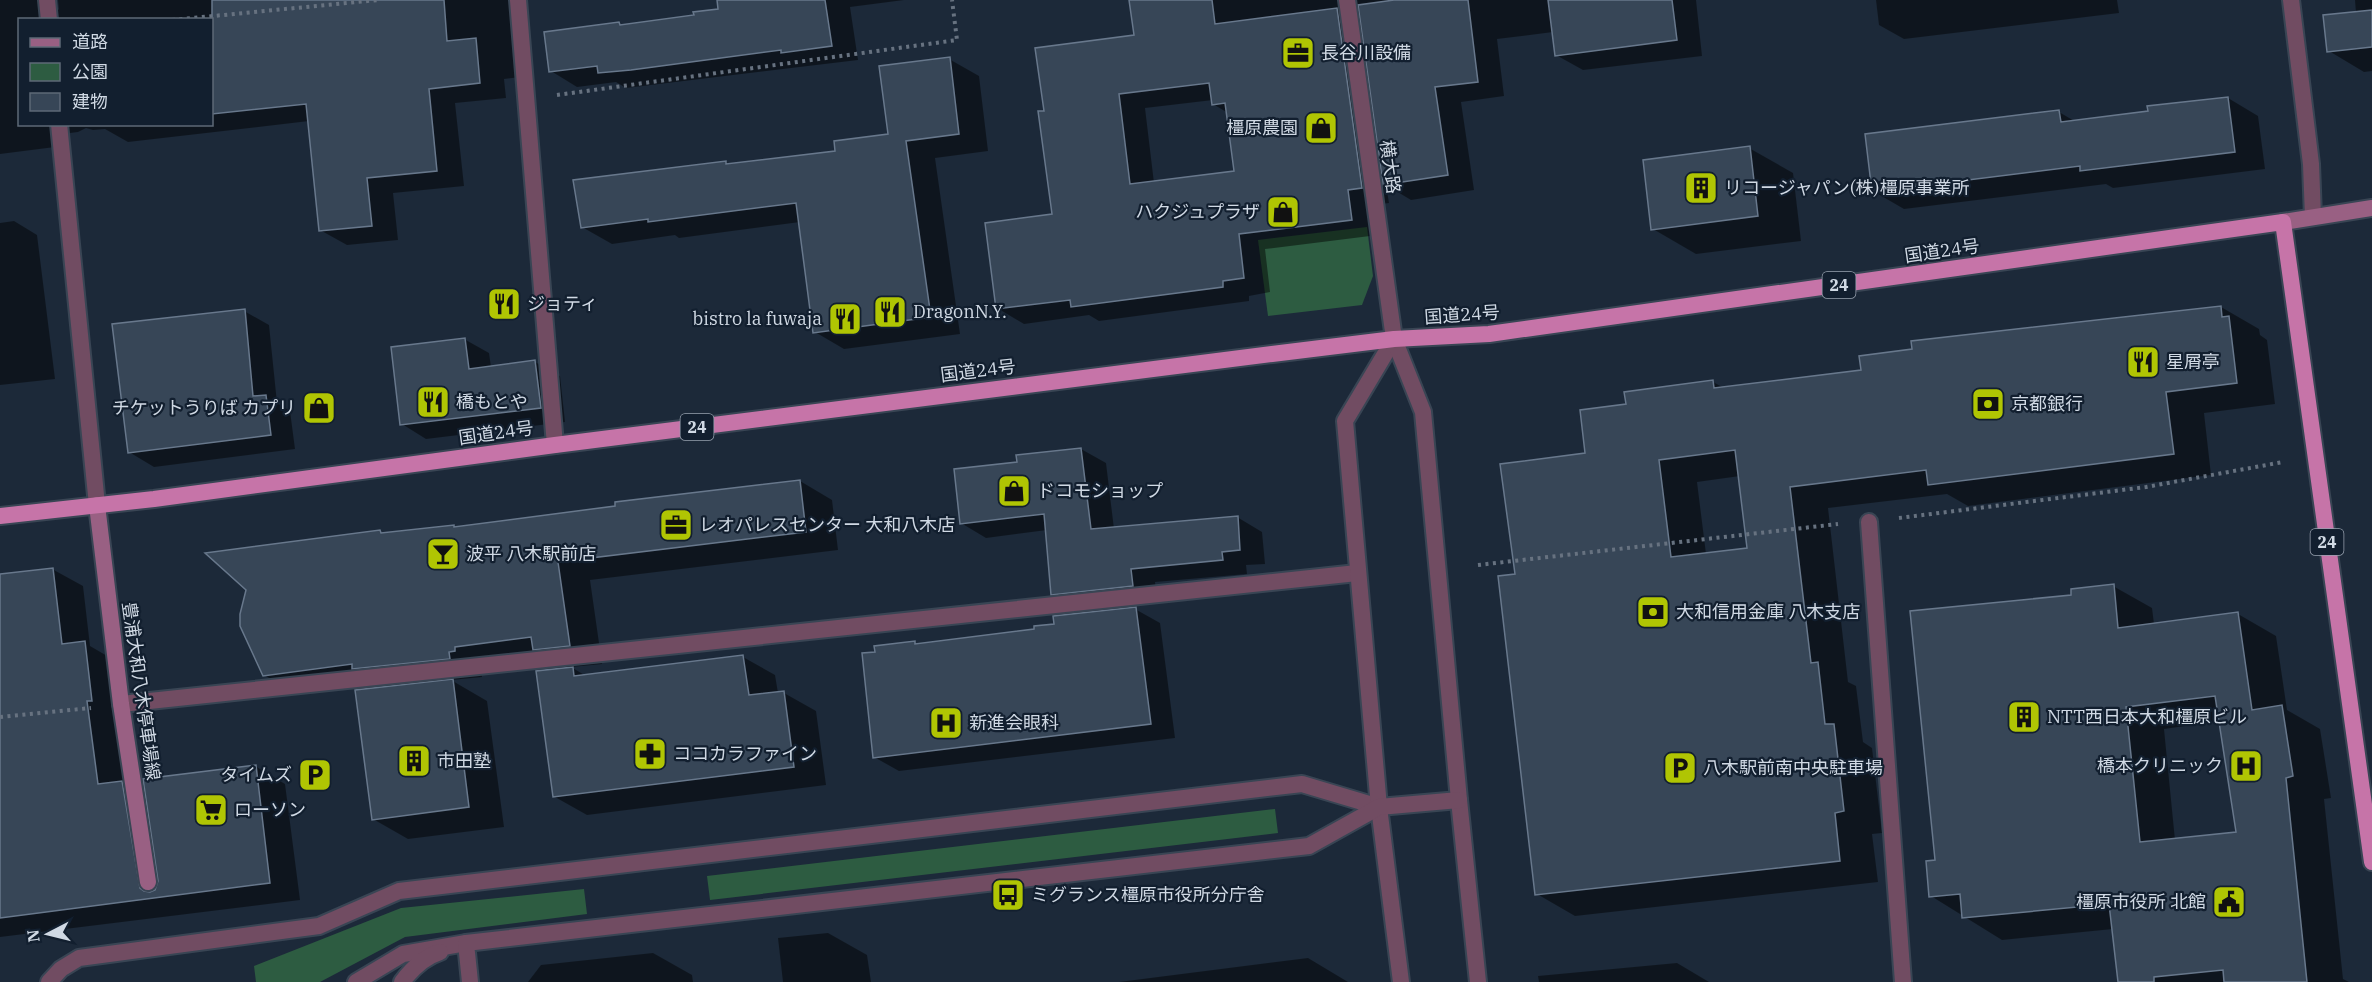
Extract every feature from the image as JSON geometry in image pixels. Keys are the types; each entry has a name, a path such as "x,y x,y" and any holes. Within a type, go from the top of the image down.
{"highway":[{"name":"国道24号","path":"0,516 97,506 555,445 1394,339 1489,334 2283,222"},
{"name":"24","path":"2283,222 2372,862"}],"main road":[{"path":"2283,222 2372,208"},
{"name":"豊浦大和八木停車場線","path":"97,506 121,705 148,882"}],"street":[{"path":"47,0 49,18"},
{"path":"518,0 555,445"},
{"name":"横大路","path":"1347,0 1394,339 1423,412 1478,982"},
{"path":"2291,0 2311,164 2313,217"},
{"path":"59,126 97,506"},
{"path":"1394,339 1345,422 1379,807 1401,982"},
{"path":"1869,522 1904,982"},
{"path":"121,705 1357,573"},
{"path":"50,982 61,969 80,958 319,926 399,891 1302,784 1379,807 1459,800"},
{"path":"356,982 403,954 466,943 1310,846 1379,807"},
{"path":"402,982 410,971 433,954 466,943"},
{"path":"466,943 470,982"}],"path":[{"path":"193,18 378,0"},
{"path":"525,99 957,40 952,0"},
{"path":"0,717 121,705"}],"green space":[{"path":"1367,227 1373,276 1362,305 1268,316 1258,240"},
{"path":"1275,809 1278,833 710,900 707,876"},
{"path":"584,889 587,914 405,937 320,982 256,982 254,966 401,908"}],"building":[{"path":"212,0 444,0 447,41 476,38 480,83 429,89 437,171 367,178 372,226 319,231 306,104 213,114"},
{"path":"717,0 825,0 832,46 781,53 781,50 631,70 598,73 597,66 549,72 544,32 694,15 693,12 718,9"},
{"path":"1129,0 1212,0 1215,24 1337,8 1362,188 1348,190 1352,220 1239,234 1244,278 1223,281 1223,287 1071,307 1070,300 996,309 985,223 1052,214 1038,111 1044,111 1035,48 1134,35","holes":["1209,83 1212,105 1225,103 1234,171 1130,184 1119,94"]},
{"path":"1394,0 1468,0 1478,82 1435,87 1448,175 1383,185 1358,5"},
{"path":"1548,0 1672,0 1677,40 1555,56"},
{"path":"2372,10 2372,47 2327,52 2323,15"},
{"path":"950,57 959,134 906,141 931,317 813,333 796,203 581,228 573,180 726,161 726,164 835,151 834,141 888,134 879,66"},
{"path":"2228,97 2235,152 2080,171 2080,166 1872,192 1865,134 2059,110 2061,122 2148,111 2147,106"},
{"name":"リコージャパン(株)橿原事業所","path":"1750,146 1758,216 1651,230 1643,160"},
{"path":"2221,306 2222,317 2229,316 2237,383 2166,392 2174,454 1928,485 1926,470 1790,487 1811,663 1818,662 1825,724 1834,724 1844,811 1835,813 1840,861 1535,895 1498,576 1515,574 1500,464 1585,453 1580,410 1626,404 1624,392 1713,380 1714,388 1861,370 1859,356 1912,349 1911,341","holes":["1735,450 1747,548 1671,557 1659,460"]},
{"path":"245,309 253,396 266,395 271,435 128,453 112,324"},
{"path":"465,338 469,369 535,360 541,408 400,425 391,347"},
{"path":"1081,448 1091,529 1238,516 1240,550 1222,552 1223,560 1131,569 1133,586 1051,595 1044,514 960,524 954,469 1017,462 1016,455"},
{"path":"800,480 806,532 558,562 570,646 533,650 531,637 455,647 455,651 449,652 450,659 352,669 352,664 263,676 240,626 240,614 246,590 205,553 380,530 381,533 454,525 454,527 615,506 615,502"},
{"path":"53,568 62,644 85,641 92,701 87,701 98,784 122,781 140,888 150,892 155,890 158,881 143,779 256,765 270,883 0,918 0,574"},
{"path":"2114,584 2118,628 2238,612 2252,710 2282,705 2293,776 2286,778 2307,982 2224,982 2223,970 2154,977 2154,982 2118,982 2109,904 1962,918 1960,894 1929,897 1926,861 1935,860 1910,611 2071,595 2071,589","holes":["2215,696 2236,832 2140,842 2126,707"]},
{"path":"1136,607 1151,724 873,758 862,653 875,652 874,646 915,641 915,644 1034,629 1034,626 1054,624 1053,616"},
{"path":"743,655 749,695 784,691 794,767 553,797 536,671 573,667 574,676"},
{"name":"市田塾","path":"453,679 469,807 372,820 355,690"}],"place":[{"name":"長谷川設備","path":"1298,53"},
{"name":"橿原農園","path":"1321,128"},
{"name":"リコージャパン(株)橿原事業所","path":"1701,188"},
{"name":"ハクジュプラザ","path":"1283,212"},
{"name":"ジョティ","path":"504,304"},
{"name":"DragonN.Y.","path":"890,312"},
{"name":"bistro la fuwaja","path":"845,319"},
{"name":"星屑亭","path":"2143,362"},
{"name":"橋もとや","path":"433,402"},
{"name":"京都銀行","path":"1988,404"},
{"name":"チケットうりば カプリ","path":"319,408"},
{"name":"ドコモショップ","path":"1014,491"},
{"name":"レオパレスセンター 大和八木店","path":"676,525"},
{"name":"波平 八木駅前店","path":"443,554"},
{"name":"大和信用金庫 八木支店","path":"1653,612"},
{"name":"NTT西日本大和橿原ビル","path":"2024,717"},
{"name":"新進会眼科","path":"946,723"},
{"name":"ココカラファイン","path":"650,754"},
{"name":"市田塾","path":"414,761"},
{"name":"橋本クリニック","path":"2246,766"},
{"name":"八木駅前南中央駐車場","path":"1680,768"},
{"name":"タイムズ","path":"315,775"},
{"name":"ローソン","path":"211,810"},
{"name":"ミグランス橿原市役所分庁舎","path":"1008,895"},
{"name":"橿原市役所 北館","path":"2229,902"}]}
